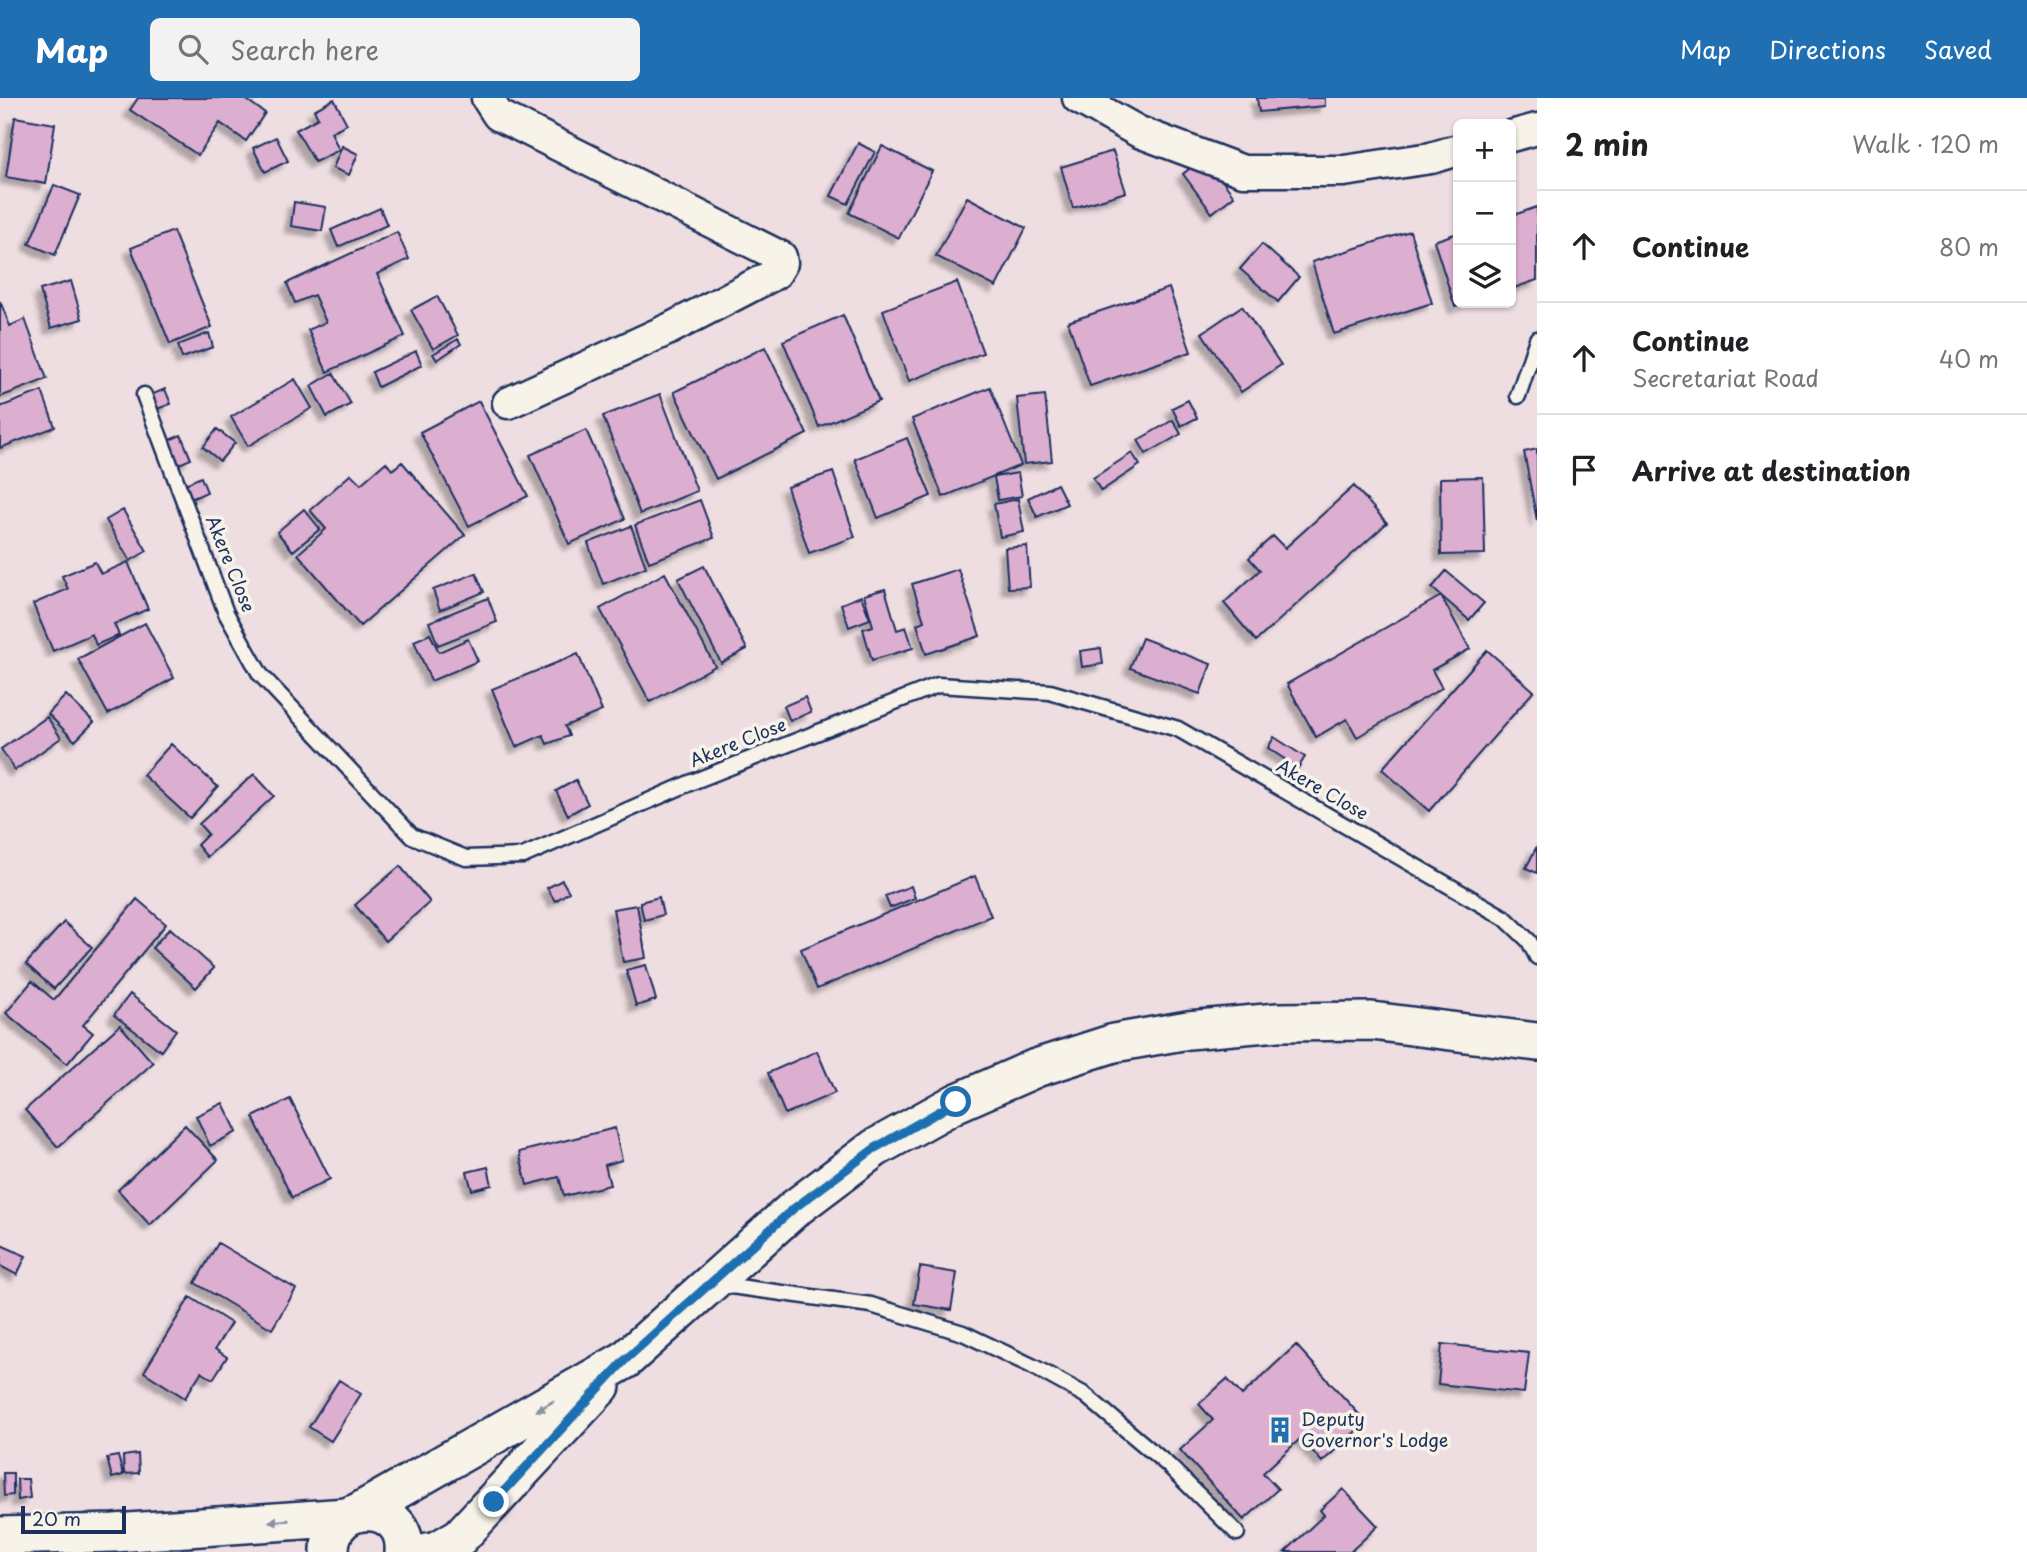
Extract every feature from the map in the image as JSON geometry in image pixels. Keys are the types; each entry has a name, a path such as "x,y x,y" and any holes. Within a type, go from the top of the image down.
{"street":[{"path":"487,98 498,115 781,257 782,263 769,277 668,329 508,403"},
{"path":"1078,98 1139,132 1243,171 1344,171 1431,158 1453,151"},
{"path":"1516,135 1537,129"},
{"path":"428,1552 460,1537 625,1360 793,1209 875,1148 956,1102 1036,1068 1114,1043 1188,1030 1292,1021 1372,1021 1537,1042"},
{"path":"330,1552 333,1534 339,1524 352,1515 625,1360"},
{"path":"0,1536 114,1533 352,1515 368,1511 389,1518 397,1526 402,1536 404,1552"},
{"path":"114,1533 215,1552"}],"lane":[{"path":"1518,396 1537,339"},
{"name":"Akere Close","path":"144,395 226,612 260,674 412,836 455,854 466,858 523,856 692,782 938,685 1050,692 1178,729 1505,918 1529,942 1537,957"},
{"path":"711,1283 871,1305 963,1332 1085,1395 1168,1465 1237,1533"}],"building":[{"path":"138,98 244,98 265,113 246,141 220,123 198,155 130,110"},
{"path":"1257,98 1325,98 1325,106 1259,112"},
{"path":"334,99 347,124 331,132 339,150 315,162 296,130 318,118 314,110"},
{"path":"15,117 55,124 46,184 6,177"},
{"path":"276,137 288,161 265,172 253,148"},
{"path":"858,143 875,152 848,204 831,196"},
{"path":"342,146 358,154 349,175 333,168"},
{"path":"882,146 932,171 899,238 849,213"},
{"path":"1113,151 1126,192 1073,208 1061,167"},
{"path":"1204,157 1234,196 1212,213 1183,174"},
{"path":"54,185 80,195 55,255 29,244"},
{"path":"967,197 1026,228 996,287 936,256"},
{"path":"294,202 326,207 322,231 291,226"},
{"path":"1537,207 1537,280 1516,287 1516,245 1516,214"},
{"path":"380,208 387,225 338,247 331,230"},
{"path":"173,231 212,327 170,344 131,248"},
{"path":"1410,231 1432,303 1334,334 1312,262"},
{"path":"397,232 409,259 377,274 405,336 327,372 308,330 326,322 314,295 295,303 287,283"},
{"path":"1453,235 1453,301 1434,241"},
{"path":"1262,244 1299,277 1278,302 1240,269"},
{"path":"71,281 82,319 51,328 40,290"},
{"path":"957,282 983,353 909,381 883,310"},
{"path":"1169,288 1191,352 1090,386 1068,322"},
{"path":"437,296 458,335 433,349 411,310"},
{"path":"0,301 10,326 25,319 47,379 0,397"},
{"path":"1242,306 1281,365 1241,392 1202,333"},
{"path":"843,315 879,401 819,427 783,341"},
{"path":"209,333 213,347 182,358 178,345"},
{"path":"458,339 461,344 437,360 433,354"},
{"path":"765,347 807,434 716,479 674,392"},
{"path":"416,351 422,365 378,387 372,372"},
{"path":"333,373 351,404 327,417 311,386"},
{"path":"295,379 312,408 248,446 231,417"},
{"path":"990,387 1021,465 943,497 912,419"},
{"path":"165,389 171,404 157,409 151,395"},
{"path":"42,391 55,427 0,448 0,407"},
{"path":"660,394 697,491 640,514 603,416"},
{"path":"1045,395 1052,461 1024,464 1017,398"},
{"path":"1188,400 1197,418 1181,426 1172,408"},
{"path":"479,401 528,496 469,526 420,432"},
{"path":"1173,420 1181,434 1146,454 1138,440"},
{"path":"217,429 235,443 220,461 203,447"},
{"path":"586,430 625,519 569,544 530,455"},
{"path":"181,435 191,459 177,465 167,441"},
{"path":"907,438 931,496 878,518 855,459"},
{"path":"1537,449 1537,521 1524,452"},
{"path":"1132,453 1140,465 1101,491 1093,478"},
{"path":"386,462 392,470 402,462 465,535 360,626 298,554 326,529 310,510 351,474 361,484"},
{"path":"833,472 855,537 809,553 787,487"},
{"path":"1018,473 1022,496 998,500 994,477"},
{"path":"201,477 207,492 191,499 185,484"},
{"path":"1483,477 1485,554 1441,555 1440,478"},
{"path":"1057,484 1067,504 1037,517 1028,498"},
{"path":"1354,486 1387,523 1256,641 1224,603 1260,570 1249,558 1273,536 1285,548"},
{"path":"1018,499 1024,532 1000,537 994,504"},
{"path":"700,500 714,538 649,562 635,525"},
{"path":"304,509 320,529 293,551 277,532"},
{"path":"123,510 147,551 130,561 106,520"},
{"path":"631,526 646,567 603,584 588,543"},
{"path":"1027,546 1030,587 1008,588 1005,548"},
{"path":"95,562 101,574 128,562 148,609 114,624 119,635 96,645 92,634 53,651 33,604 68,589 62,576"},
{"path":"704,566 747,649 721,663 678,579"},
{"path":"958,569 980,636 926,654 917,624 924,621 912,584"},
{"path":"1446,571 1484,603 1469,620 1432,588"},
{"path":"476,573 484,592 440,610 433,590"},
{"path":"665,573 715,666 650,702 600,609"},
{"path":"885,589 897,630 906,627 913,648 872,660 863,629 873,626 864,595"},
{"path":"861,596 870,619 849,627 841,604"},
{"path":"1441,596 1470,649 1432,670 1442,688 1357,737 1347,719 1316,737 1287,684"},
{"path":"488,598 497,622 438,645 429,622"},
{"path":"145,623 174,678 108,714 78,659"},
{"path":"430,634 439,652 468,639 478,661 431,681 414,641"},
{"path":"1142,638 1211,664 1200,694 1130,668"},
{"path":"1101,648 1103,664 1082,667 1080,651"},
{"path":"1487,650 1534,691 1429,811 1382,769"},
{"path":"578,654 602,711 565,726 569,736 547,744 543,735 516,747 492,689"},
{"path":"66,695 94,722 75,741 48,714"},
{"path":"805,697 811,712 790,721 784,706"},
{"path":"47,717 61,738 15,770 1,749"},
{"path":"1274,737 1305,757 1298,768 1268,748"},
{"path":"171,744 218,787 190,818 143,775"},
{"path":"254,774 274,796 207,857 197,845 208,834 199,824"},
{"path":"576,780 588,804 568,815 556,791"},
{"path":"1537,846 1537,873 1526,868"},
{"path":"400,866 430,902 385,941 355,905"},
{"path":"975,876 991,916 817,989 801,949"},
{"path":"562,880 569,892 555,901 547,888"},
{"path":"911,886 915,898 890,908 885,896"},
{"path":"659,897 663,915 644,920 640,902"},
{"path":"137,899 166,924 83,1025 93,1033 67,1064 6,1013 32,981 54,1000"},
{"path":"637,905 646,958 623,962 613,909"},
{"path":"64,922 92,947 54,989 26,964"},
{"path":"170,928 214,968 196,988 152,948"},
{"path":"646,965 656,1000 636,1006 626,970"},
{"path":"130,994 176,1030 161,1051 114,1015"},
{"path":"120,1025 153,1063 58,1147 25,1110"},
{"path":"817,1051 835,1093 785,1114 768,1073"},
{"path":"290,1099 330,1179 292,1198 253,1117"},
{"path":"223,1103 237,1132 210,1146 196,1116"},
{"path":"185,1125 218,1160 150,1225 118,1190"},
{"path":"615,1128 622,1160 605,1165 610,1185 564,1196 559,1177 527,1185 519,1152"},
{"path":"488,1167 492,1185 472,1190 467,1172"},
{"path":"218,1243 296,1289 272,1329 195,1283"},
{"path":"1,1245 26,1256 17,1275 0,1266"},
{"path":"920,1267 957,1273 951,1310 914,1304"},
{"path":"190,1297 231,1323 215,1349 227,1357 213,1379 201,1372 185,1398 144,1372"},
{"path":"1442,1344 1529,1353 1524,1393 1438,1384"},
{"name":"Deputy Governor's Lodge","path":"1296,1345 1366,1422 1322,1462 1301,1438 1263,1473 1278,1489 1244,1520 1180,1450 1213,1420 1199,1404 1227,1379 1242,1395"},
{"path":"339,1380 361,1394 331,1441 309,1427"},
{"path":"138,1454 139,1473 124,1474 123,1456"},
{"path":"118,1456 123,1475 112,1478 107,1458"},
{"path":"3,1473 13,1473 13,1495 4,1496"},
{"path":"17,1479 28,1479 30,1498 18,1500"},
{"path":"1343,1489 1378,1526 1350,1552 1285,1552 1324,1515 1320,1510"}],"place":[{"name":"Deputy Governor's Lodge","path":"1280,1430"}],"route":[{"path":"494,1502 625,1360 793,1209 875,1148 956,1102"}]}
